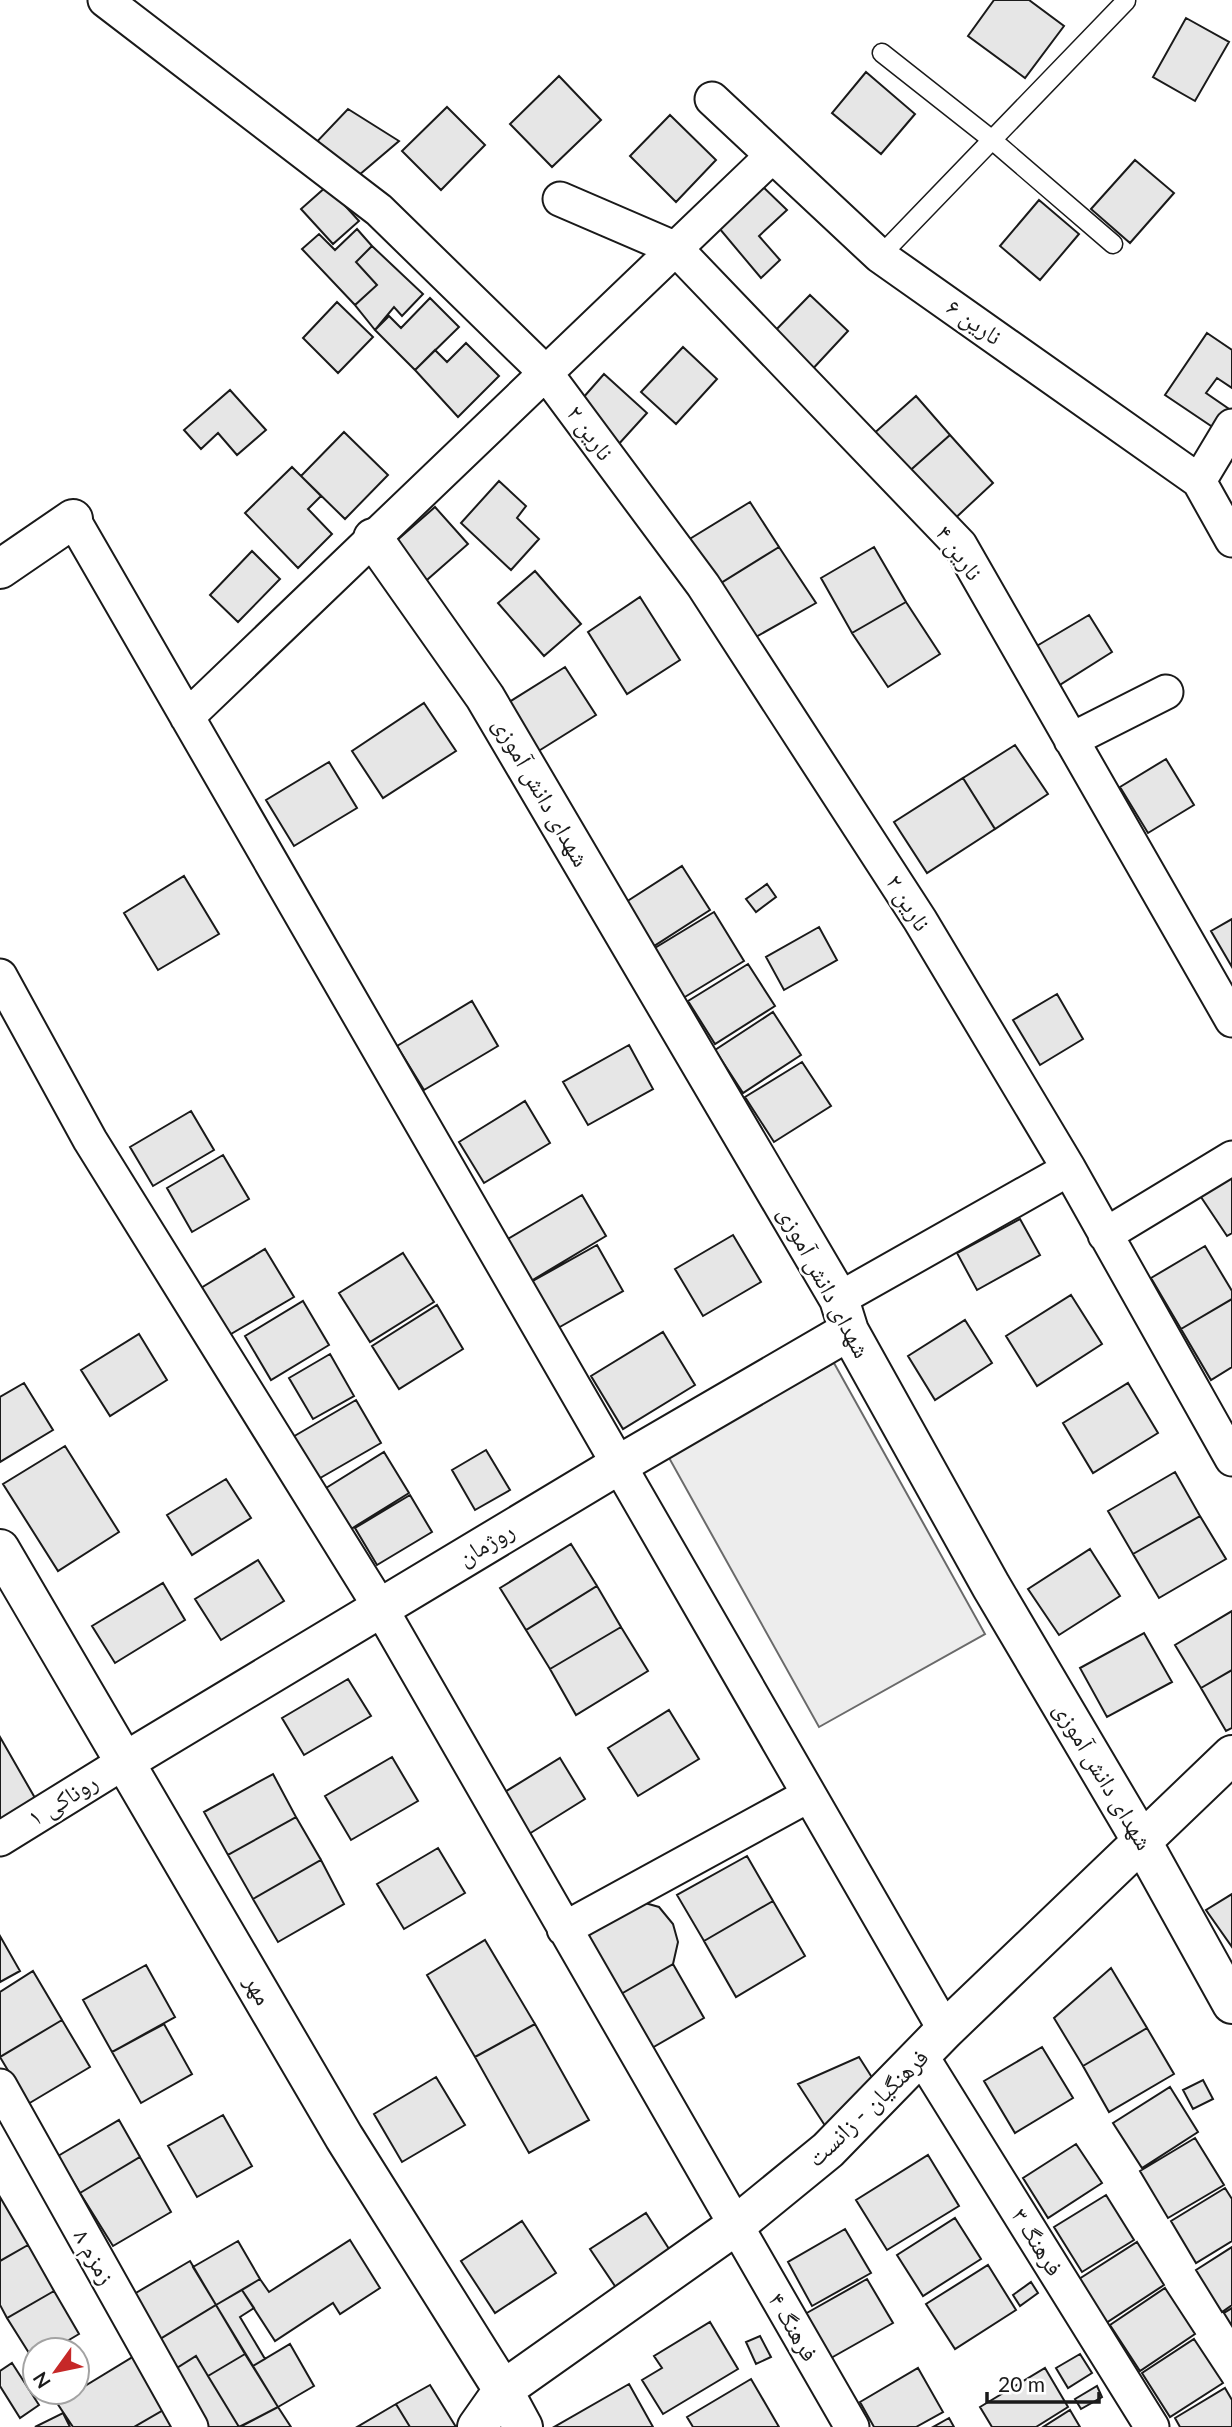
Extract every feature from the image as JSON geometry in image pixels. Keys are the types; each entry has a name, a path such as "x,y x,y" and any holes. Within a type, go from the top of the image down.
{"street":[{"name":"نارین ۲","path":"105,0 379,210 545,372 703,585 920,920 1069,1169 1232,1459"},
{"name":"نارین ۶","path":"712,99 880,256 1199,481 1232,540"},
{"path":"187,717 771,157"},
{"name":"نارین ۴","path":"560,199 676,249 960,545 1232,1020"},
{"path":"1199,481 1232,426"},
{"path":"0,569 73,519"},
{"name":"فرهنگ ۳","path":"73,519 809,1795 934,2043 1153,2427"},
{"name":"شهدای دانش آموزی","path":"373,538 485,697 844,1316 990,1586 1141,1840 1232,2004"},
{"path":"1071,740 1166,692"},
{"name":"فرهنگ ۴","path":"0,976 90,1140 380,1607 852,2427"},
{"path":"1105,1235 1232,1158"},
{"path":"844,1316 1069,1169"},
{"name":"روژمان","path":"126,1761 620,1464 844,1316"},
{"name":"مهر","path":"0,1549 344,2137 503,2390 523,2427"},
{"name":"فرهنگیان - زانست","path":"477,2427 503,2390 735,2226 828,2150 1141,1840 1232,1755"},
{"name":"روناکی ۱","path":"0,1839 126,1761"},
{"path":"564,1929 809,1795"},
{"name":"زمزم ۸","path":"0,2086 191,2427"}],"lane":[{"path":"880,256 1126,1"},
{"path":"882,53 991,139 1112,244"}],"shaded area":[{"path":"834,1363 985,1634 819,1727 668,1456"}],"building":[{"path":"994,0 1029,0 1064,26 1025,78 968,36"},
{"path":"1186,18 1229,42 1195,101 1153,77"},
{"path":"866,72 915,114 881,154 832,113"},
{"path":"559,76 601,120 552,167 510,124"},
{"path":"447,107 485,145 441,190 402,151"},
{"path":"348,109 399,141 352,181 309,150"},
{"path":"670,115 716,160 676,202 630,156"},
{"path":"1135,160 1174,193 1130,243 1091,209"},
{"path":"755,179 787,210 759,236 780,260 761,278 714,222"},
{"path":"327,186 359,221 333,244 301,209"},
{"path":"1039,200 1079,234 1040,280 1000,246"},
{"path":"357,229 372,246 356,262 377,285 355,305 302,249 319,234 335,250"},
{"path":"372,246 423,294 402,316 394,307 375,330 355,305 377,285 356,262"},
{"path":"810,295 848,331 808,374 769,337"},
{"path":"430,298 459,327 415,370 375,330 389,316 401,328"},
{"path":"337,302 373,337 338,373 303,338"},
{"path":"1207,333 1232,350 1232,388 1217,378 1206,393 1232,411 1223,434 1165,395"},
{"path":"466,343 499,376 458,417 415,370 435,350 447,362"},
{"path":"683,347 717,379 676,424 641,392"},
{"path":"604,374 647,413 617,446 575,407"},
{"path":"230,390 266,430 237,455 218,433 201,449 184,430"},
{"path":"916,396 950,435 905,475 871,436"},
{"path":"344,432 388,475 345,519 301,476"},
{"path":"950,435 993,483 949,524 905,475"},
{"path":"292,467 321,496 308,509 332,534 298,568 245,513"},
{"path":"499,481 526,506 517,518 539,539 511,570 461,523"},
{"path":"750,502 779,547 716,586 688,540"},
{"path":"435,507 468,544 420,586 387,549"},
{"path":"779,547 816,603 747,642 716,586"},
{"path":"874,547 906,602 852,633 821,578"},
{"path":"252,551 280,579 238,622 210,595"},
{"path":"535,571 581,624 544,656 498,603"},
{"path":"640,597 680,660 627,694 588,632"},
{"path":"906,602 940,654 888,687 852,633"},
{"path":"1089,615 1112,652 1058,686 1035,647"},
{"path":"565,667 596,715 537,752 506,704"},
{"path":"424,703 456,751 383,798 352,751"},
{"path":"1015,745 1048,794 995,829 963,778"},
{"path":"1166,759 1194,805 1148,833 1120,787"},
{"path":"329,762 357,808 294,846 266,800"},
{"path":"963,778 995,829 927,873 894,822"},
{"path":"682,866 710,910 654,946 626,902"},
{"path":"184,876 219,934 158,970 124,913"},
{"path":"767,884 776,897 756,912 746,899"},
{"path":"714,912 744,961 675,1003 645,954"},
{"path":"1232,919 1232,967 1211,931"},
{"path":"819,927 837,960 784,990 766,957"},
{"path":"748,964 775,1006 715,1044 688,1001"},
{"path":"1057,994 1083,1039 1040,1065 1013,1020"},
{"path":"472,1001 498,1046 424,1090 397,1046"},
{"path":"773,1012 801,1055 743,1093 715,1050"},
{"path":"629,1045 653,1089 588,1125 563,1082"},
{"path":"802,1062 831,1106 774,1142 745,1097"},
{"path":"525,1101 550,1143 484,1183 459,1142"},
{"path":"191,1111 214,1150 153,1186 130,1147"},
{"path":"223,1155 249,1199 192,1232 167,1188"},
{"path":"1232,1168 1232,1233 1227,1236 1197,1191"},
{"path":"582,1195 606,1236 531,1281 506,1240"},
{"path":"1020,1219 1040,1255 977,1290 957,1253"},
{"path":"733,1235 761,1282 703,1316 675,1269"},
{"path":"597,1245 623,1291 558,1328 531,1282"},
{"path":"1205,1246 1232,1291 1232,1299 1181,1329 1151,1278"},
{"path":"265,1249 294,1297 219,1341 191,1294"},
{"path":"403,1253 434,1302 370,1342 339,1293"},
{"path":"1071,1295 1102,1344 1037,1386 1006,1336"},
{"path":"1232,1299 1232,1367 1211,1380 1181,1329"},
{"path":"303,1301 329,1345 271,1380 245,1336"},
{"path":"437,1305 463,1349 399,1389 372,1346"},
{"path":"965,1320 992,1363 935,1400 908,1356"},
{"path":"663,1332 695,1385 623,1429 591,1376"},
{"path":"139,1334 167,1380 110,1416 81,1370"},
{"path":"330,1354 354,1396 313,1419 289,1378"},
{"path":"24,1383 53,1430 0,1462 0,1397"},
{"path":"1128,1383 1158,1433 1093,1473 1063,1423"},
{"path":"356,1400 381,1443 315,1481 291,1438"},
{"path":"65,1446 119,1532 58,1571 3,1484"},
{"path":"486,1450 510,1490 475,1510 452,1470"},
{"path":"384,1452 409,1493 351,1529 326,1488"},
{"path":"1175,1472 1200,1516 1133,1554 1108,1511"},
{"path":"226,1479 251,1518 192,1555 167,1515"},
{"path":"410,1495 432,1532 377,1565 355,1528"},
{"path":"1200,1516 1226,1559 1159,1598 1133,1554"},
{"path":"571,1544 597,1586 526,1630 500,1588"},
{"path":"1090,1549 1120,1596 1059,1635 1028,1589"},
{"path":"258,1560 284,1601 221,1640 195,1599"},
{"path":"163,1583 185,1620 115,1663 92,1626"},
{"path":"597,1586 621,1627 550,1669 526,1630"},
{"path":"1232,1611 1232,1670 1201,1688 1175,1645"},
{"path":"621,1627 648,1671 576,1715 550,1669"},
{"path":"1144,1633 1172,1682 1107,1717 1080,1668"},
{"path":"1232,1670 1232,1728 1226,1731 1201,1688"},
{"path":"348,1679 371,1716 304,1755 282,1718"},
{"path":"669,1710 699,1759 638,1796 608,1748"},
{"path":"0,1737 39,1805 0,1828"},
{"path":"392,1757 418,1801 351,1840 325,1796"},
{"path":"560,1758 585,1799 521,1839 495,1798"},
{"path":"273,1774 296,1817 228,1855 204,1812"},
{"path":"296,1817 321,1860 253,1899 228,1855"},
{"path":"438,1848 465,1893 404,1929 377,1884"},
{"path":"747,1856 773,1901 704,1941 677,1895"},
{"path":"321,1860 344,1904 278,1942 253,1899"},
{"path":"1232,1894 1232,1947 1206,1910"},
{"path":"773,1901 805,1956 736,1997 704,1941"},
{"path":"645,1903 659,1907 673,1924 678,1942 673,1964 614,1998 578,1941"},
{"path":"0,1936 20,1971 0,1982"},
{"path":"485,1940 535,2024 475,2057 427,1975"},
{"path":"673,1964 704,2018 645,2052 614,1998"},
{"path":"146,1965 175,2017 112,2052 83,2000"},
{"path":"1111,1968 1147,2028 1083,2066 1054,2018"},
{"path":"33,1971 62,2020 0,2057 0,1992"},
{"path":"62,2020 90,2067 28,2104 0,2057"},
{"path":"164,2024 192,2074 141,2103 112,2052"},
{"path":"535,2024 589,2120 529,2153 475,2057"},
{"path":"1147,2028 1174,2074 1109,2112 1083,2066"},
{"path":"1042,2047 1073,2098 1015,2133 984,2081"},
{"path":"859,2057 880,2090 833,2138 798,2084"},
{"path":"436,2077 465,2125 402,2162 374,2114"},
{"path":"1203,2080 1213,2099 1193,2109 1183,2090"},
{"path":"1170,2087 1198,2132 1142,2168 1113,2123"},
{"path":"223,2115 252,2166 197,2197 168,2146"},
{"path":"119,2120 140,2157 80,2193 58,2156"},
{"path":"1195,2138 1224,2185 1168,2218 1140,2171"},
{"path":"1076,2144 1102,2183 1048,2218 1023,2178"},
{"path":"928,2155 959,2206 887,2250 856,2200"},
{"path":"140,2157 171,2212 113,2246 80,2193"},
{"path":"1225,2188 1232,2199 1232,2241 1196,2263 1171,2221"},
{"path":"1106,2195 1134,2240 1082,2272 1054,2227"},
{"path":"0,2197 28,2245 0,2261"},
{"path":"646,2213 678,2263 623,2298 590,2249"},
{"path":"955,2218 981,2259 923,2296 897,2255"},
{"path":"522,2221 556,2273 495,2313 461,2261"},
{"path":"845,2229 871,2273 812,2306 788,2262"},
{"path":"350,2240 380,2288 340,2314 333,2303 275,2341 242,2290 260,2279 269,2292"},
{"path":"238,2241 260,2279 216,2305 193,2267"},
{"path":"1137,2242 1164,2285 1106,2323 1079,2279"},
{"path":"28,2245 54,2291 7,2318 0,2305 0,2261"},
{"path":"1232,2247 1232,2305 1222,2312 1196,2270"},
{"path":"190,2261 216,2305 155,2342 129,2297"},
{"path":"988,2265 1016,2310 955,2349 926,2304"},
{"path":"867,2279 893,2323 831,2358 805,2314"},
{"path":"1031,2282 1038,2293 1020,2306 1013,2295"},
{"path":"1165,2288 1195,2334 1140,2371 1110,2325"},
{"path":"242,2290 254,2308 240,2317 265,2359 253,2366 216,2305"},
{"path":"54,2291 79,2334 21,2336 21,2340 7,2318"},
{"path":"216,2305 245,2354 208,2376 196,2356 172,2371 155,2342"},
{"path":"1232,2308 1232,2326 1224,2313"},
{"path":"710,2322 738,2369 663,2414 642,2380 662,2368 654,2356"},
{"path":"760,2336 771,2357 756,2364 746,2342"},
{"path":"1194,2339 1223,2383 1170,2417 1142,2373"},
{"path":"290,2344 314,2386 278,2407 253,2366"},
{"path":"245,2354 278,2407 239,2427 208,2376"},
{"path":"1080,2354 1092,2373 1068,2388 1056,2368"},
{"path":"136,2355 167,2408 134,2427 73,2427 59,2406 91,2406 91,2382"},
{"path":"196,2356 239,2427 201,2427 172,2371"},
{"path":"12,2363 21,2377 21,2406 38,2406 20,2418 0,2386 0,2371"},
{"path":"918,2368 943,2412 916,2427 874,2427 860,2402"},
{"path":"1045,2368 1068,2407 1036,2427 992,2427 980,2407"},
{"path":"751,2379 779,2427 693,2427 687,2417"},
{"path":"629,2384 653,2427 554,2427"},
{"path":"430,2385 456,2427 410,2427 396,2404"},
{"path":"1097,2386 1102,2397 1081,2409 1075,2399"},
{"path":"1225,2388 1232,2400 1232,2427 1180,2427 1175,2418"},
{"path":"396,2404 410,2427 357,2427"},
{"path":"278,2407 291,2427 240,2427"},
{"path":"167,2408 177,2427 134,2427"},
{"path":"1070,2410 1080,2427 1043,2427"},
{"path":"63,2413 70,2427 35,2427"},
{"path":"949,2418 954,2427 933,2427"}]}
